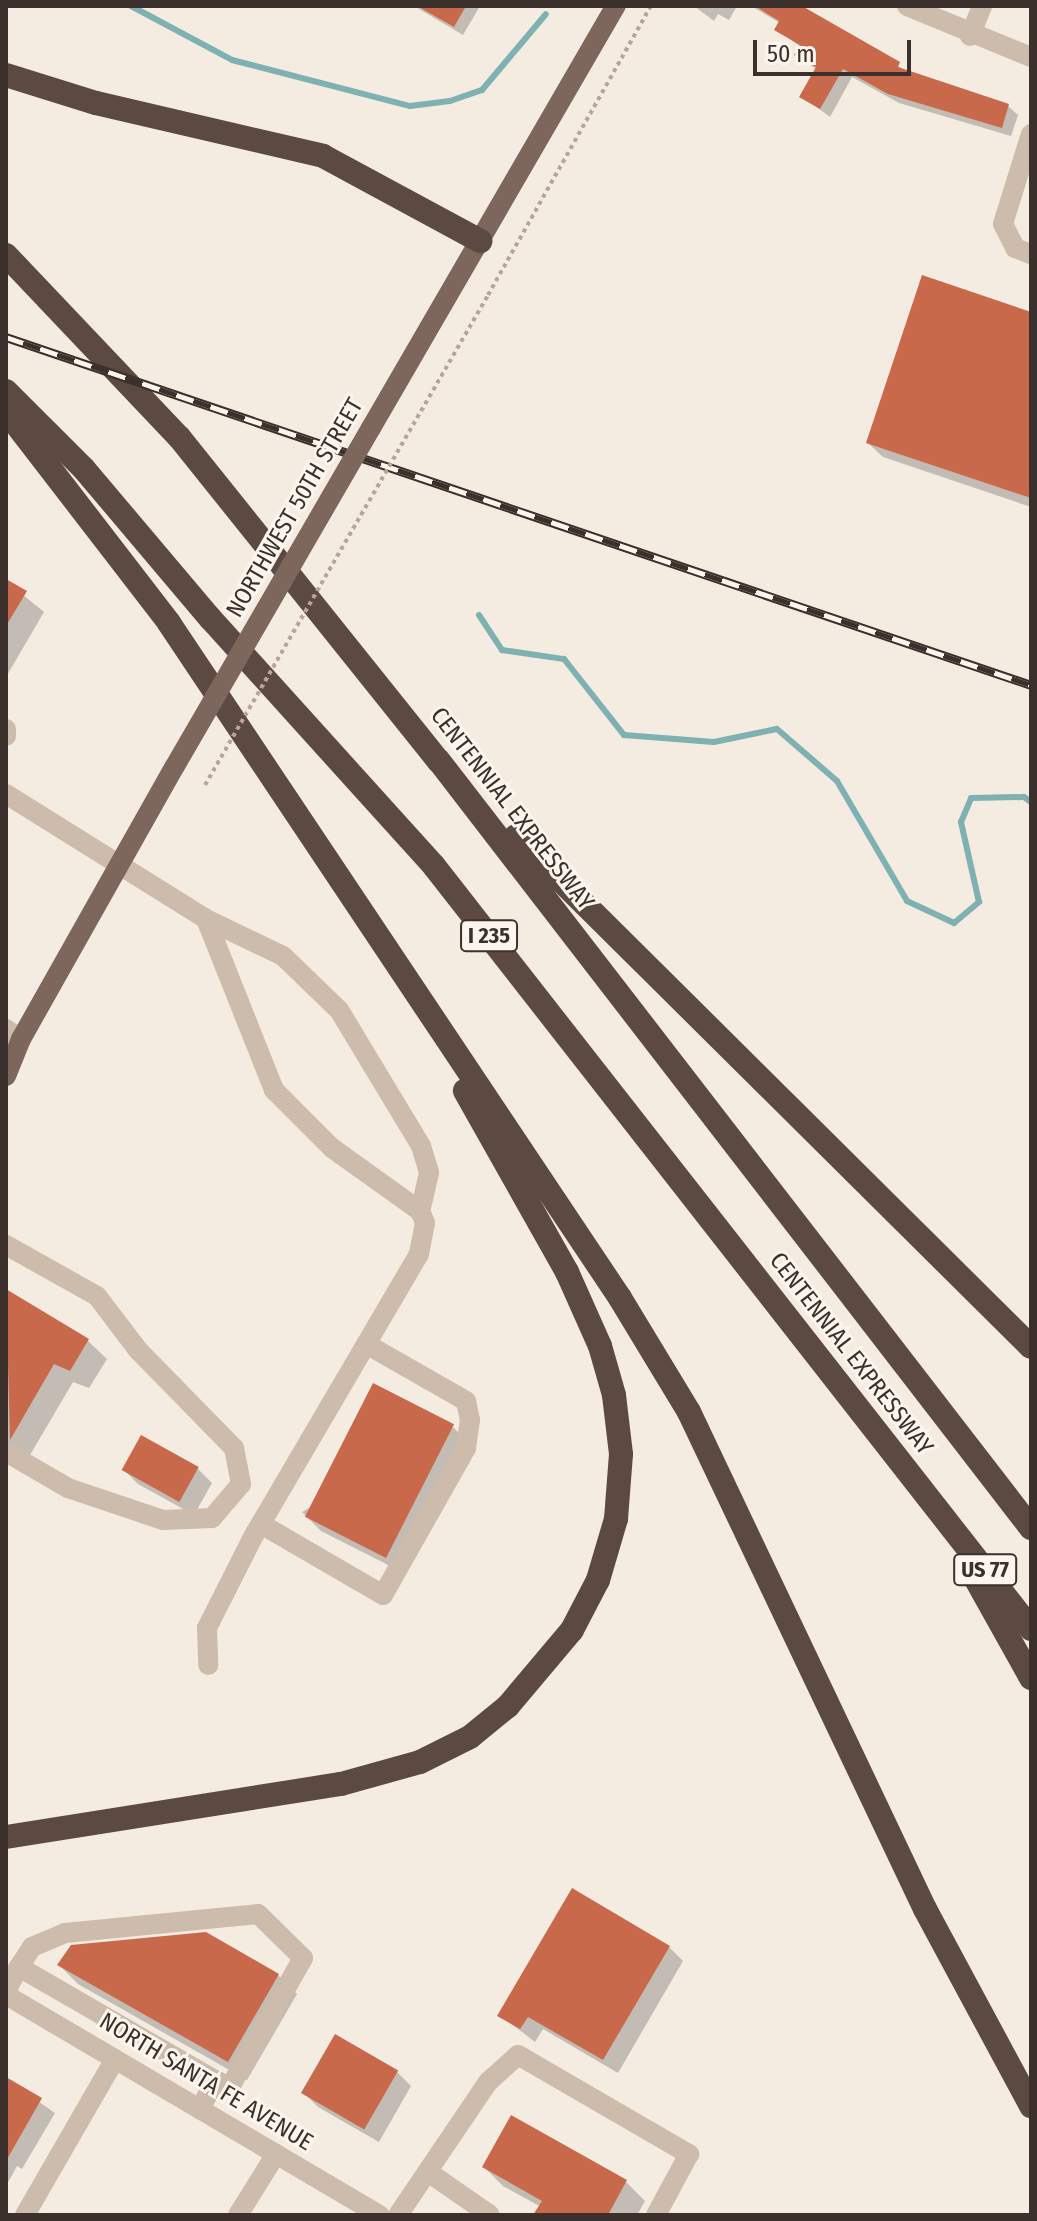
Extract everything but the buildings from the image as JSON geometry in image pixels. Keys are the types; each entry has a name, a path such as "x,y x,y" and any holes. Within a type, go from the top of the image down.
{"highway":[{"path":"6,75 96,103 323,156 480,241"},
{"name":"CENTENNIAL EXPRESSWAY","path":"6,255 179,437 439,761 950,1418"},
{"name":"CENTENNIAL EXPRESSWAY","path":"6,391 84,469 210,618 434,866 938,1510"},
{"path":"6,411 169,623 620,1298 689,1412 925,1909 1031,2106"},
{"path":"439,761 1031,1347"},
{"path":"6,1837 341,1784 420,1762 470,1737 530,1685 572,1630 598,1580 616,1519 621,1468 614,1395 600,1346 567,1272 369,922"},
{"path":"950,1418 1031,1506"},
{"name":"US 77","path":"950,1418 1031,1528"},
{"path":"938,1510 1031,1678"},
{"name":"US 77","path":"938,1510 1031,1629"}],"main road":[{"name":"NORTHWEST 50TH STREET","path":"6,1057 14,1034 120,861 480,241 609,8"},
{"name":"NORTHWEST 50TH STREET","path":"6,1076 14,1034"}],"street":[{"path":"907,6 970,36 1031,57"},
{"path":"970,36 982,6"},
{"path":"1031,134 1006,208 1006,237 1031,254"},
{"path":"6,729 6,736"},
{"path":"6,794 120,861 206,919 283,956 339,1010 421,1146 429,1173 420,1211"},
{"path":"206,919 274,1090 332,1148 420,1211 425,1223 419,1254 261,1524 207,1628 208,1665"},
{"path":"6,1245 107,1306 138,1350 234,1448 241,1484 212,1518 163,1520 68,1488 6,1452"},
{"path":"261,1524 383,1595 466,1448 471,1433 466,1401 366,1344"},
{"path":"6,1993 19,1967 32,1947 65,1933 258,1914 303,1958 230,2087 19,1967"},
{"name":"NORTH SANTA FE AVENUE","path":"6,1993 380,2215"},
{"path":"398,2215 488,2082 518,2055 689,2154 656,2215"},
{"path":"25,2215 115,2059"},
{"path":"200,2109 215,2080"},
{"path":"238,2215 276,2154"},
{"path":"428,2172 490,2215"}],"path":[{"path":"205,785 651,6"}],"waterway":[{"path":"131,6 232,60 410,106 450,101 482,90 546,14"},
{"path":"479,615 502,650 564,659 624,735 714,742 777,729 837,781 907,901 954,923 979,902 961,822 971,798 1024,797 1031,802"}],"railway":[{"path":"6,337 1031,685"}]}
